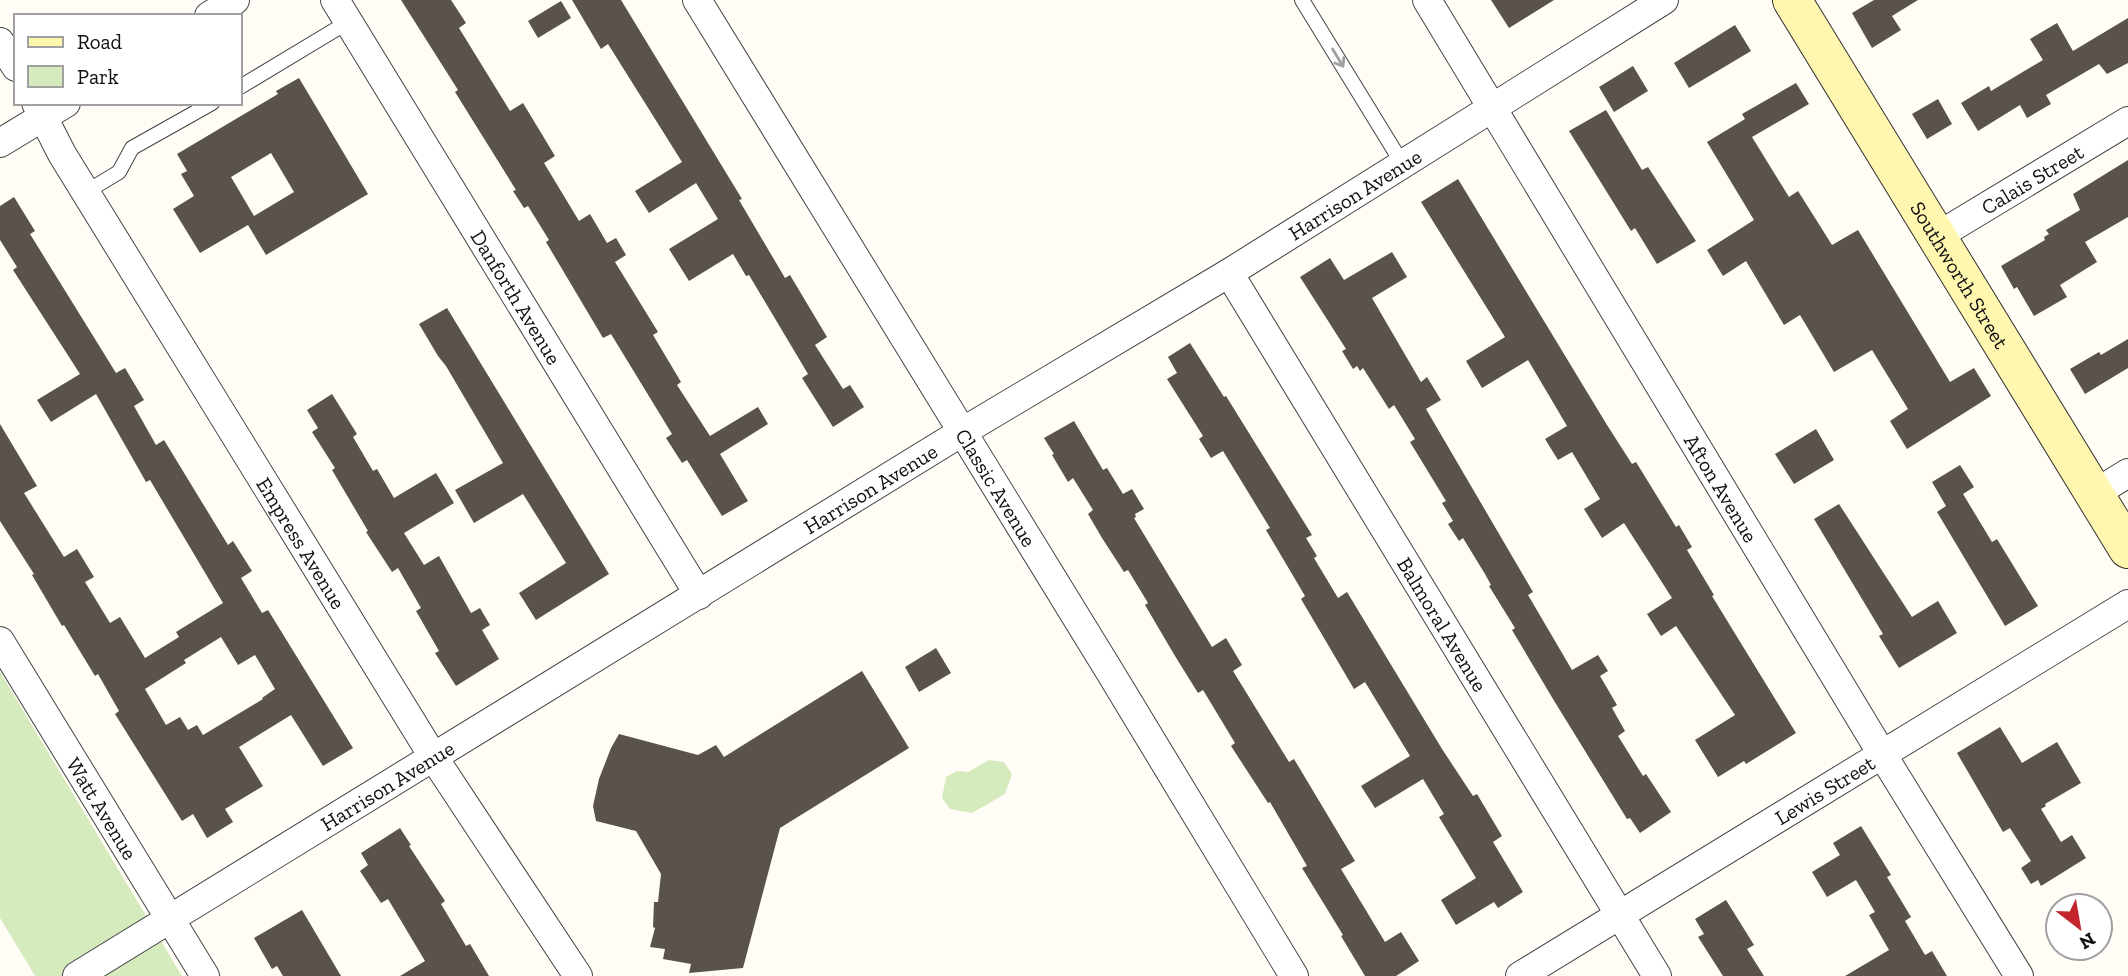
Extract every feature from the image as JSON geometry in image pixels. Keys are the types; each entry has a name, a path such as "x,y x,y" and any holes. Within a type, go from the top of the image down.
{"main road":[{"name":"Southworth Street","path":"1792,0 2128,549"}],"street":[{"path":"212,14 235,0"},
{"name":"Classic Avenue","path":"697,0 1294,976"},
{"name":"Afton Avenue","path":"1427,0 2018,976"},
{"name":"Harrison Avenue","path":"77,976 962,432 1229,273 1664,0"},
{"name":"Danforth Avenue","path":"342,11 699,595"},
{"path":"0,42 14,64"},
{"path":"0,143 48,108"},
{"name":"Empress Avenue","path":"48,108 62,154 434,758 578,976"},
{"name":"Calais Street","path":"1936,237 2128,121"},
{"name":"Balmoral Avenue","path":"1229,273 1657,976"},
{"path":"2094,494 2128,473"},
{"name":"Lewis Street","path":"1520,976 2128,604"},
{"name":"Watt Avenue","path":"0,641 205,976"}],"lane":[{"path":"1302,0 1402,163"},
{"path":"242,86 342,11"},
{"path":"86,192 119,172 132,148 208,105"}],"green space":[{"path":"0,672 182,976 35,976 0,918"},
{"path":"989,760 1004,762 1012,774 1005,794 972,813 950,809 942,798 946,777 957,771 968,772"}],"building":[{"path":"401,0 451,0 466,23 459,28 510,111 523,103 555,156 544,163 579,221 590,214 607,243 616,238 626,255 615,262 658,332 653,335 681,382 677,385 710,436 758,407 768,424 720,454 748,501 722,516 687,460 682,463 666,438 672,434 611,334 603,338 546,242 549,240 528,206 524,208 513,191 516,190 455,92 458,90"},
{"path":"572,0 621,0 742,199 739,200 785,278 790,275 827,337 815,345 843,389 850,385 864,407 833,427 802,378 808,374 749,275 746,276 733,254 689,281 669,249 718,219 696,183 649,213 635,191 682,162 608,44 601,49"},
{"path":"1491,0 1554,0 1509,28"},
{"path":"1874,0 1918,0 1892,16 1901,30 1872,48 1852,13"},
{"path":"561,1 571,18 538,38 528,21"},
{"path":"2128,18 2128,63 2107,74 2099,64 2046,95 2051,104 2027,118 2020,105 1978,131 1961,103 1989,86 1991,91 2043,60 2030,39 2057,23 2073,51"},
{"path":"1735,25 1751,51 1689,88 1674,63"},
{"path":"1633,66 1648,91 1614,112 1599,87"},
{"path":"299,78 368,194 266,255 248,225 200,253 173,209 194,196 181,174 187,171 177,154 278,94 276,91","holes":["271,153 294,192 254,216 231,177"]},
{"path":"1796,83 1809,104 1752,137 1789,197 1798,191 1832,245 1858,230 1950,382 1974,368 1991,396 1907,449 1890,421 1908,409 1872,350 1834,372 1800,315 1784,325 1746,261 1723,276 1707,250 1754,220 1707,142 1745,119 1742,114"},
{"path":"1938,99 1952,124 1927,139 1912,114"},
{"path":"1606,110 1642,170 1648,167 1696,241 1657,264 1635,228 1631,231 1569,131"},
{"path":"2128,160 2128,217 2085,242 2097,262 2060,285 2067,297 2034,316 2001,266 2045,240 2044,237 2049,234 2046,230 2080,210 2073,194"},
{"path":"1458,179 1607,425 1632,464 1636,462 1676,527 1679,525 1692,547 1687,550 1714,595 1712,596 1796,733 1746,764 1744,761 1718,777 1695,740 1735,715 1676,626 1661,636 1647,614 1672,598 1624,523 1602,538 1584,509 1600,499 1572,452 1558,460 1545,439 1567,426 1528,360 1482,388 1466,361 1505,337 1421,202"},
{"path":"14,197 35,231 30,234 116,373 125,368 144,400 134,406 156,445 164,440 228,545 233,541 252,571 241,578 262,613 268,610 353,748 323,766 291,715 239,747 263,786 225,809 233,822 207,838 193,814 182,821 115,714 119,711 98,674 95,676 64,625 62,626 32,575 34,574 0,521 0,424 37,486 24,493 64,557 77,549 94,577 85,582 110,623 120,617 145,658 179,637 176,632 223,603 150,480 146,482 96,394 51,422 37,400 80,374 13,270 17,267 0,240 0,206","holes":["221,637 238,665 255,655 275,689 203,735 197,725 188,730 180,717 166,725 145,689"]},
{"path":"1392,252 1407,277 1372,298 1421,382 1427,377 1441,400 1426,409 1533,592 1528,595 1572,670 1598,655 1608,671 1600,676 1617,705 1612,708 1625,731 1618,736 1643,776 1646,774 1671,812 1640,833 1630,818 1627,819 1553,699 1512,630 1515,628 1463,538 1459,541 1448,524 1453,521 1442,503 1446,501 1410,442 1415,439 1394,405 1389,409 1363,368 1360,371 1357,366 1353,369 1342,351 1346,349 1300,277 1330,258 1344,280"},
{"path":"447,308 609,574 536,620 519,593 566,563 523,494 474,523 455,490 503,463 419,324"},
{"path":"2128,339 2128,368 2085,394 2070,369"},
{"path":"1190,343 1312,535 1306,538 1317,556 1314,558 1338,598 1347,592 1442,749 1473,796 1477,794 1502,836 1493,842 1523,892 1498,908 1494,902 1456,925 1441,900 1476,878 1439,817 1444,814 1423,779 1375,808 1361,786 1410,756 1365,682 1354,689 1301,599 1305,596 1266,530 1270,528 1223,451 1211,458 1199,439 1203,436 1167,379 1177,373 1168,357"},
{"path":"332,394 357,434 353,437 373,471 377,469 394,498 436,473 454,503 404,533 424,565 439,556 471,613 480,608 490,625 482,630 499,659 456,686 435,653 439,651 416,611 421,608 398,568 392,572 366,532 368,531 332,470 335,468 312,432 318,428 307,410"},
{"path":"1074,421 1103,470 1107,468 1123,494 1132,489 1144,509 1135,514 1134,518 1212,647 1226,638 1242,665 1233,671 1289,762 1294,759 1355,861 1341,869 1385,942 1401,932 1419,961 1396,976 1365,976 1302,868 1307,866 1270,802 1268,803 1231,746 1235,743 1203,690 1198,693 1175,656 1128,570 1124,572 1102,538 1088,514 1093,510 1073,478 1068,482 1052,455 1054,454 1044,438"},
{"path":"1816,429 1834,460 1794,484 1775,454"},
{"path":"1960,465 1974,487 1963,494 1992,542 1997,539 2038,606 2005,626 1937,512 1946,506 1932,482"},
{"path":"1839,504 1912,617 1938,601 1957,633 1899,668 1879,636 1883,634 1814,519"},
{"path":"936,648 951,673 919,692 905,667"},
{"path":"862,671 909,748 780,828 743,968 689,973 691,964 663,959 665,949 650,947 655,928 654,902 658,902 661,874 636,831 596,821 593,806 599,779 619,734 698,755 716,745 724,757"},
{"path":"2000,727 2022,763 2057,742 2081,783 2041,809 2061,842 2072,835 2086,858 2041,886 2038,880 2031,884 2021,868 2031,861 2010,828 2003,832 1957,753"},
{"path":"1861,826 1891,875 1887,877 1911,917 1905,921 1925,955 1932,951 1947,976 1845,976 1889,950 1869,915 1875,912 1856,880 1827,897 1812,872 1840,855 1833,843"},
{"path":"400,828 445,901 441,904 466,946 470,944 489,976 400,976 425,961 388,899 381,903 360,871 368,865 361,853"},
{"path":"1726,900 1754,945 1747,949 1764,976 1723,976 1698,937 1704,934 1695,919"},
{"path":"302,910 341,976 283,976 277,966 272,969 254,938"}]}
